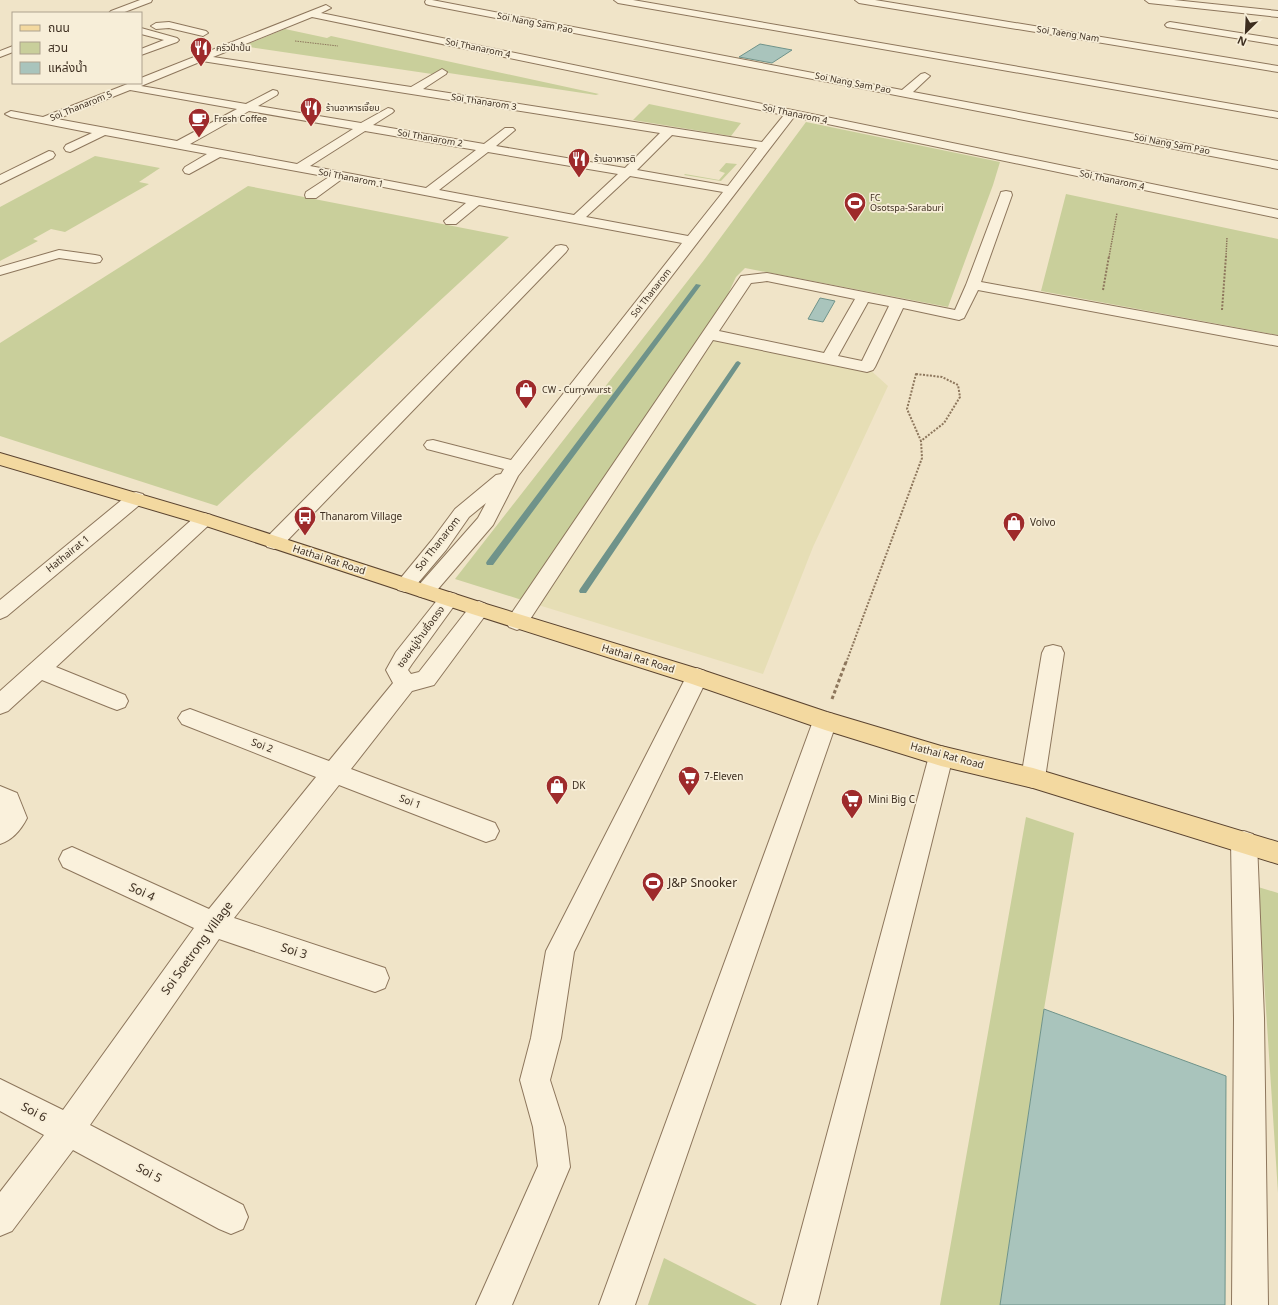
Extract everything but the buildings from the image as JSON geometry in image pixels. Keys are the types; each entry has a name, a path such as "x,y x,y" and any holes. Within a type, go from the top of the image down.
{"main road":[{"name":"Hathai Rat Road","path":"0,459 204,519 479,610 941,756 1033,778 1278,853"}],"street":[{"path":"117,12 148,0"},
{"path":"618,0 1278,115"},
{"name":"Soi Taeng Nam","path":"859,0 1278,69"},
{"path":"917,10 924,0"},
{"path":"1149,0 1276,12"},
{"name":"Soi Nang Sam Pao","path":"429,2 1278,165"},
{"name":"Soi Thanarom 5","path":"142,82 334,5"},
{"name":"Soi Thanarom 4","path":"312,14 1278,214"},
{"path":"349,30 377,18"},
{"path":"142,23 157,26 169,25 203,33"},
{"path":"267,23 282,26"},
{"path":"1170,25 1278,42"},
{"path":"142,52 174,40 144,33"},
{"path":"440,49 472,35"},
{"path":"0,54 12,50"},
{"name":"Soi Thanarom 3","path":"181,50 205,57 766,146"},
{"path":"542,70 566,58"},
{"path":"142,72 156,76"},
{"path":"413,91 442,72"},
{"path":"905,93 925,76"},
{"path":"646,96 673,79"},
{"name":"Soi Thanarom 5","path":"45,120 136,84"},
{"name":"Soi Thanarom 2","path":"136,84 247,107 732,190"},
{"path":"179,145 273,93"},
{"path":"299,168 388,111"},
{"name":"Soi Thanarom","path":"415,588 486,521 513,470 792,113"},
{"name":"Soi Thanarom 1","path":"11,114 691,241"},
{"path":"429,192 509,130"},
{"path":"70,148 104,131"},
{"path":"576,220 628,172 669,131"},
{"path":"189,170 218,153"},
{"path":"0,180 49,155"},
{"path":"311,195 340,175"},
{"path":"517,622 746,279 767,276 958,314 961,312 973,285 1006,195"},
{"path":"451,221 477,201"},
{"path":"274,542 561,249"},
{"path":"0,271 59,254 95,259"},
{"path":"973,285 1278,341"},
{"path":"828,360 864,296"},
{"path":"709,334 867,367 898,303"},
{"path":"434,445 513,470"},
{"name":"Hathairat 1","path":"0,610 136,498"},
{"path":"0,705 204,519"},
{"name":"ซอยหมู่บ้านซื่อตรง","path":"449,599 404,658 397,670 404,684 426,679 479,610"},
{"path":"1033,778 1053,653"},
{"path":"39,670 117,701"},
{"path":"494,1305 554,1167 549,1127 535,1080 546,1038 560,951 696,678"},
{"name":"Soi Soetrong Village","path":"0,1219 68,1130 213,924 334,774 404,684"},
{"name":"Soi 2","path":"190,718 334,774"},
{"path":"617,1305 825,720"},
{"path":"799,1305 941,756"},
{"name":"Soi 1","path":"334,774 486,831"},
{"path":"0,796 8,800 14,818 0,833"},
{"path":"1244,842 1249,1018 1250,1305"},
{"name":"Soi 4","path":"72,860 213,924"},
{"name":"Soi 3","path":"213,924 375,978"},
{"name":"Soi 6","path":"0,1094 68,1130"},
{"name":"Soi 5","path":"68,1130 231,1217"}],"path":[{"path":"1100,308 1117,213"},
{"path":"1221,331 1227,237"},
{"path":"825,720 922,458 921,441 906,409 916,374 942,377 958,385 960,397 944,423 921,441"}],"shaded area":[{"path":"709,334 867,367 888,386 813,547 763,674 522,600"}],"green space":[{"path":"285,29 327,38 331,36 599,94 596,95 442,72 432,74 243,46"},
{"path":"649,104 741,123 731,136 633,120"},
{"name":"FC Osotspa-Saraburi","path":"806,122 1000,162 948,307 745,268 736,277 709,334 522,600 455,579 704,260"},
{"path":"95,156 160,168 139,182 149,184 65,232 51,229 33,239 38,241 0,261 0,207"},
{"path":"726,163 737,164 721,181 684,175 719,180 725,173 719,171"},
{"path":"248,186 509,237 217,506 0,436 0,343"},
{"path":"1066,194 1278,239 1278,335 1041,291"},
{"path":"1026,817 1074,833 1044,1009 1000,1305 940,1305"},
{"path":"1258,887 1278,893 1278,1193"},
{"path":"664,1258 757,1305 648,1305"}],"water":[{"path":"760,44 792,50 772,63 739,57"},
{"path":"820,298 835,301 823,322 808,319"},
{"path":"1044,1009 1226,1076 1225,1305 1000,1305"}],"waterway":[{"path":"490,563 698,285"},
{"path":"583,591 738,363"}],"place":[{"name":"ครัวป้าปั้น","path":"201,68"},
{"name":"ร้านอาหารเจี๊ยบ","path":"311,128"},
{"name":"Fresh Coffee","path":"199,138"},
{"name":"ร้านอาหารติ","path":"579,178"},
{"name":"FC Osotspa-Saraburi","path":"855,222"},
{"name":"CW - Currywurst","path":"526,410"},
{"name":"Thanarom Village","path":"305,536"},
{"name":"Volvo","path":"1014,542"},
{"name":"7-Eleven","path":"689,796"},
{"name":"DK","path":"557,806"},
{"name":"Mini Big C","path":"852,820"},
{"name":"J&P Snooker","path":"653,902"}]}
